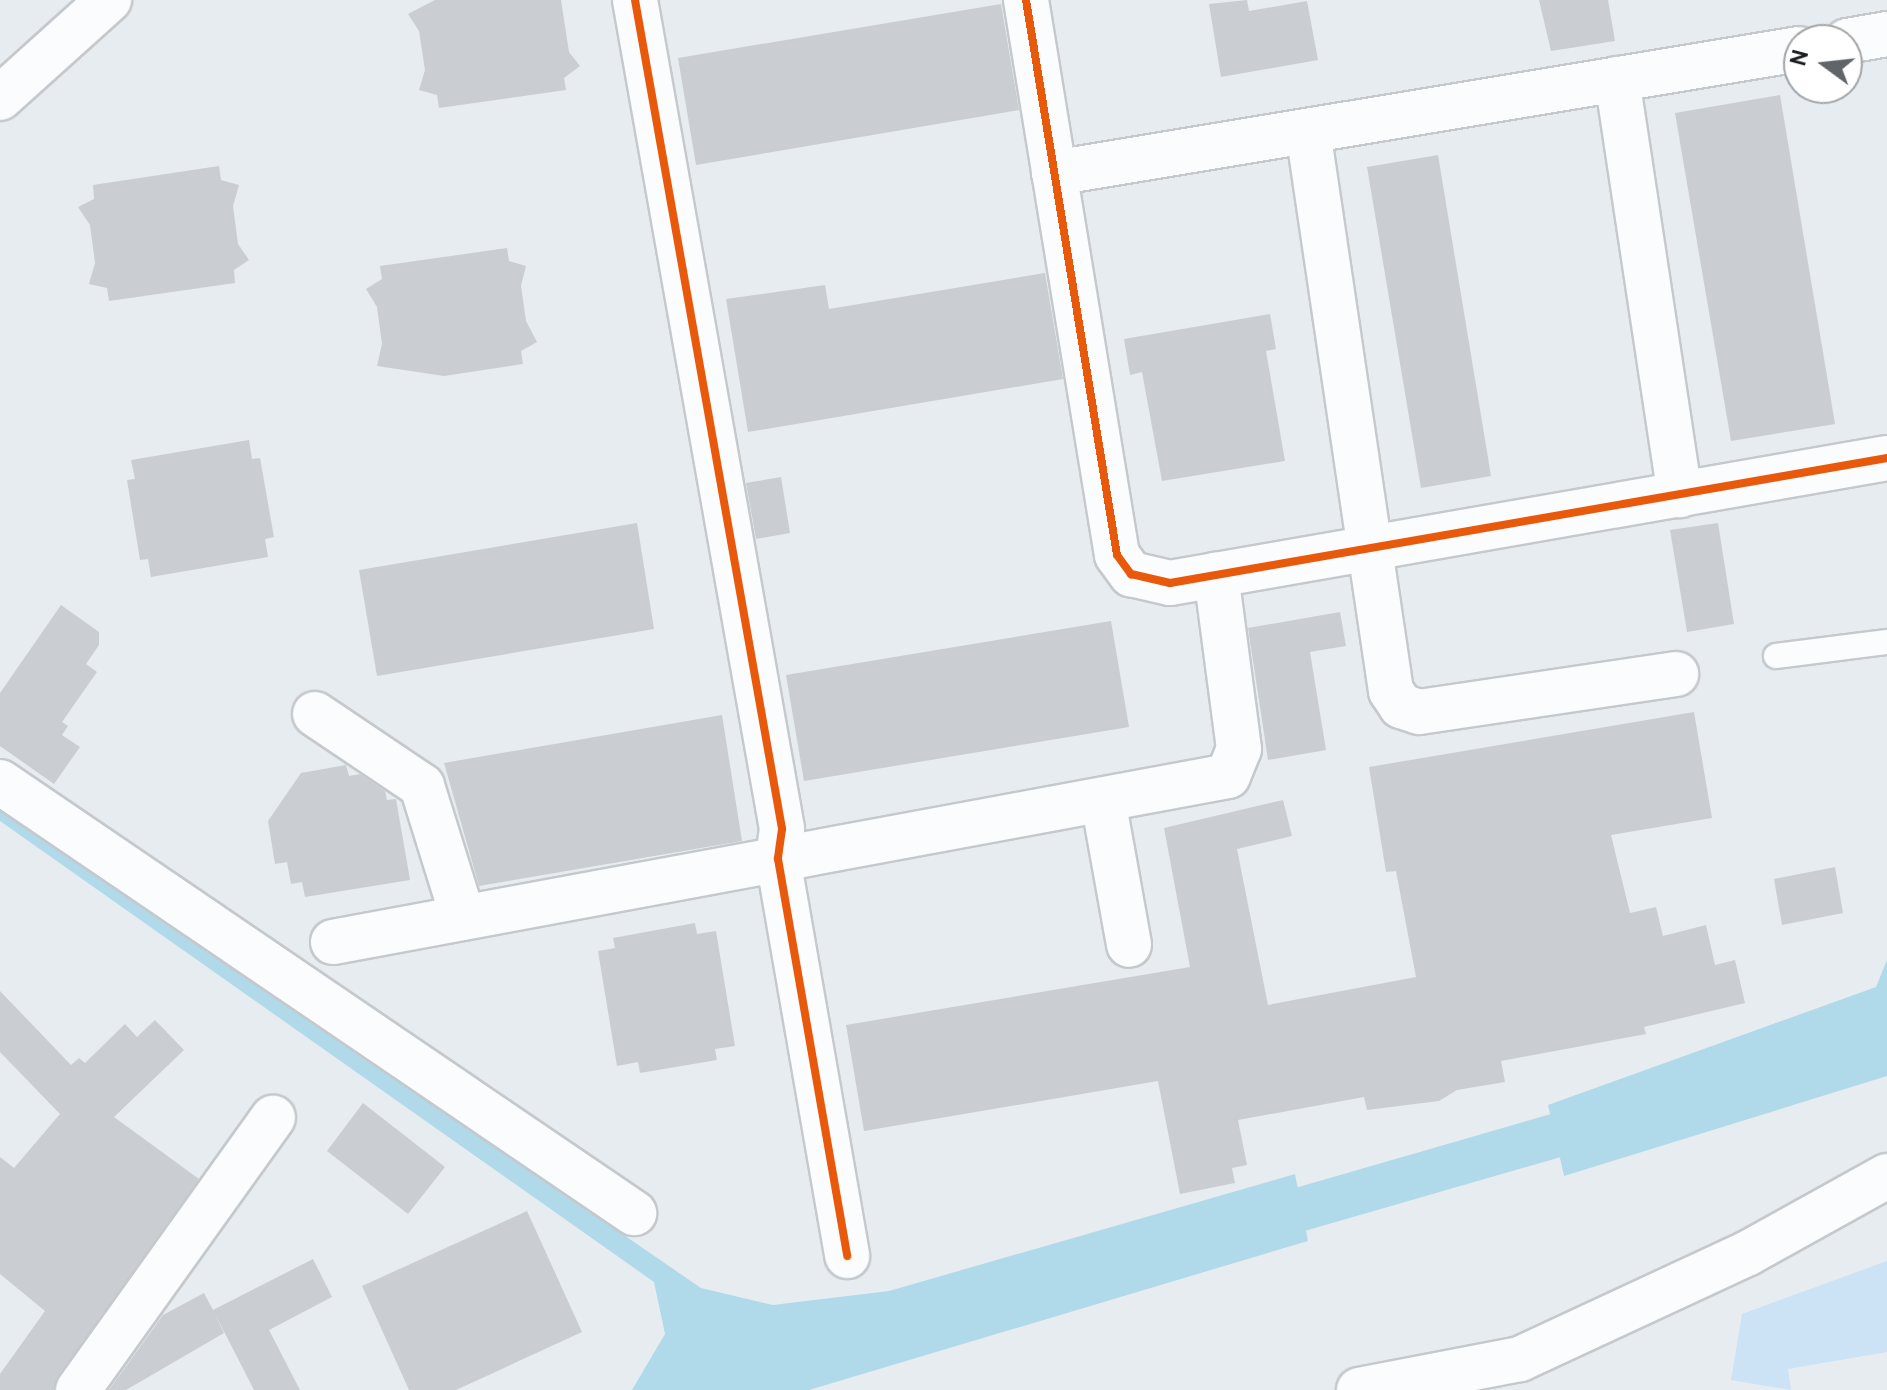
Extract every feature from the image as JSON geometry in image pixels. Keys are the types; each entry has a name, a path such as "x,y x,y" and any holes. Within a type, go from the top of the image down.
{"street":[{"path":"635,0 779,814 778,859 847,1256"},
{"path":"1026,0 1117,555 1131,574 1150,582 1216,575 1887,458"},
{"path":"0,98 102,3"},
{"path":"1863,38 1887,34"},
{"path":"1054,173 1783,52"},
{"path":"1617,79 1680,495"},
{"path":"1308,131 1391,691 1401,706 1419,712 1676,674"},
{"path":"333,942 1228,776 1237,764 1216,575"},
{"path":"315,714 422,786 463,918"},
{"path":"0,782 634,1213"},
{"path":"1103,800 1129,945"},
{"path":"78,1390 273,1118"},
{"path":"1359,1390 1520,1359 1748,1253 1887,1176"}],"lane":[{"path":"1776,656 1887,642"}],"shaded area":[{"path":"0,807 701,1288 773,1305 889,1291 1295,1174 1308,1241 809,1390 632,1390 665,1334 654,1282 0,821"},
{"path":"1887,960 1887,1076 1564,1176 1548,1105 1876,987"},
{"path":"1887,1261 1887,1352 1788,1369 1791,1390 1731,1380 1742,1314"}],"building":[{"path":"435,0 561,0 569,52 580,66 564,78 566,90 439,108 437,95 419,90 425,70 419,31 408,14"},
{"path":"1247,0 1249,11 1307,1 1318,60 1221,77 1209,4"},
{"path":"1539,0 1608,0 1615,41 1551,51"},
{"path":"1001,4 1019,110 696,165 678,58"},
{"path":"1780,95 1835,424 1731,441 1675,113"},
{"path":"1438,155 1491,476 1421,488 1367,167"},
{"path":"219,166 221,180 239,185 233,206 238,244 249,260 234,270 235,283 109,301 107,288 89,284 95,263 90,225 78,207 94,199 93,185"},
{"path":"507,248 509,261 526,266 521,286 526,321 537,342 521,351 523,364 444,376 377,366 382,344 377,307 366,289 382,279 380,266"},
{"path":"1045,273 1063,379 748,432 726,299 825,285 829,309"},
{"path":"1270,314 1276,349 1266,351 1285,461 1162,481 1142,372 1130,375 1124,339"},
{"path":"249,440 252,459 260,458 274,537 265,539 268,557 151,577 148,559 140,560 127,480 135,479 131,460"},
{"path":"781,477 790,533 756,539 746,483"},
{"path":"637,523 654,629 377,676 359,570"},
{"path":"1718,523 1734,624 1687,632 1670,530"},
{"path":"61,605 99,632 99,645 86,664 97,672 62,722 68,726 62,735 80,747 54,784 0,746 0,693"},
{"path":"1340,612 1346,646 1310,652 1326,750 1268,760 1248,628"},
{"path":"1111,621 1129,727 804,781 786,675"},
{"path":"1694,712 1712,818 1611,835 1630,913 1656,907 1663,936 1706,925 1715,965 1735,960 1745,1003 1644,1027 1646,1034 1501,1061 1505,1082 1457,1090 1439,1101 1367,1110 1364,1097 1238,1120 1247,1165 1232,1168 1235,1183 1180,1194 1158,1081 864,1131 846,1025 1190,967 1164,828 1283,800 1292,836 1237,849 1268,1005 1416,977 1396,871 1386,872 1369,767"},
{"path":"722,715 742,841 479,886 444,763"},
{"path":"346,765 349,776 360,774 385,791 387,800 396,799 410,880 305,897 302,882 291,884 287,862 275,864 268,821 301,773"},
{"path":"1835,867 1843,913 1782,925 1774,879"},
{"path":"695,923 697,934 716,931 735,1046 715,1049 717,1060 640,1073 638,1062 617,1066 598,951 615,948 613,938"},
{"path":"0,991 71,1065 79,1058 85,1063 125,1024 137,1037 155,1020 184,1050 114,1117 199,1179 53,1390 0,1390 0,1374 45,1311 0,1274 0,1157 14,1168 60,1114 0,1052"},
{"path":"363,1103 445,1167 408,1214 327,1151"},
{"path":"527,1211 582,1332 456,1390 409,1390 362,1286"},
{"path":"313,1259 332,1297 269,1330 300,1390 254,1390 215,1314 224,1333 126,1390 109,1390 163,1315 204,1293 213,1310"}],"waterway":[{"path":"1246,1225 1610,1120"}],"cycle path":[{"path":"635,0 782,829 778,859 847,1256"},
{"path":"1026,0 1117,555 1131,574 1170,583 1887,458"}]}
